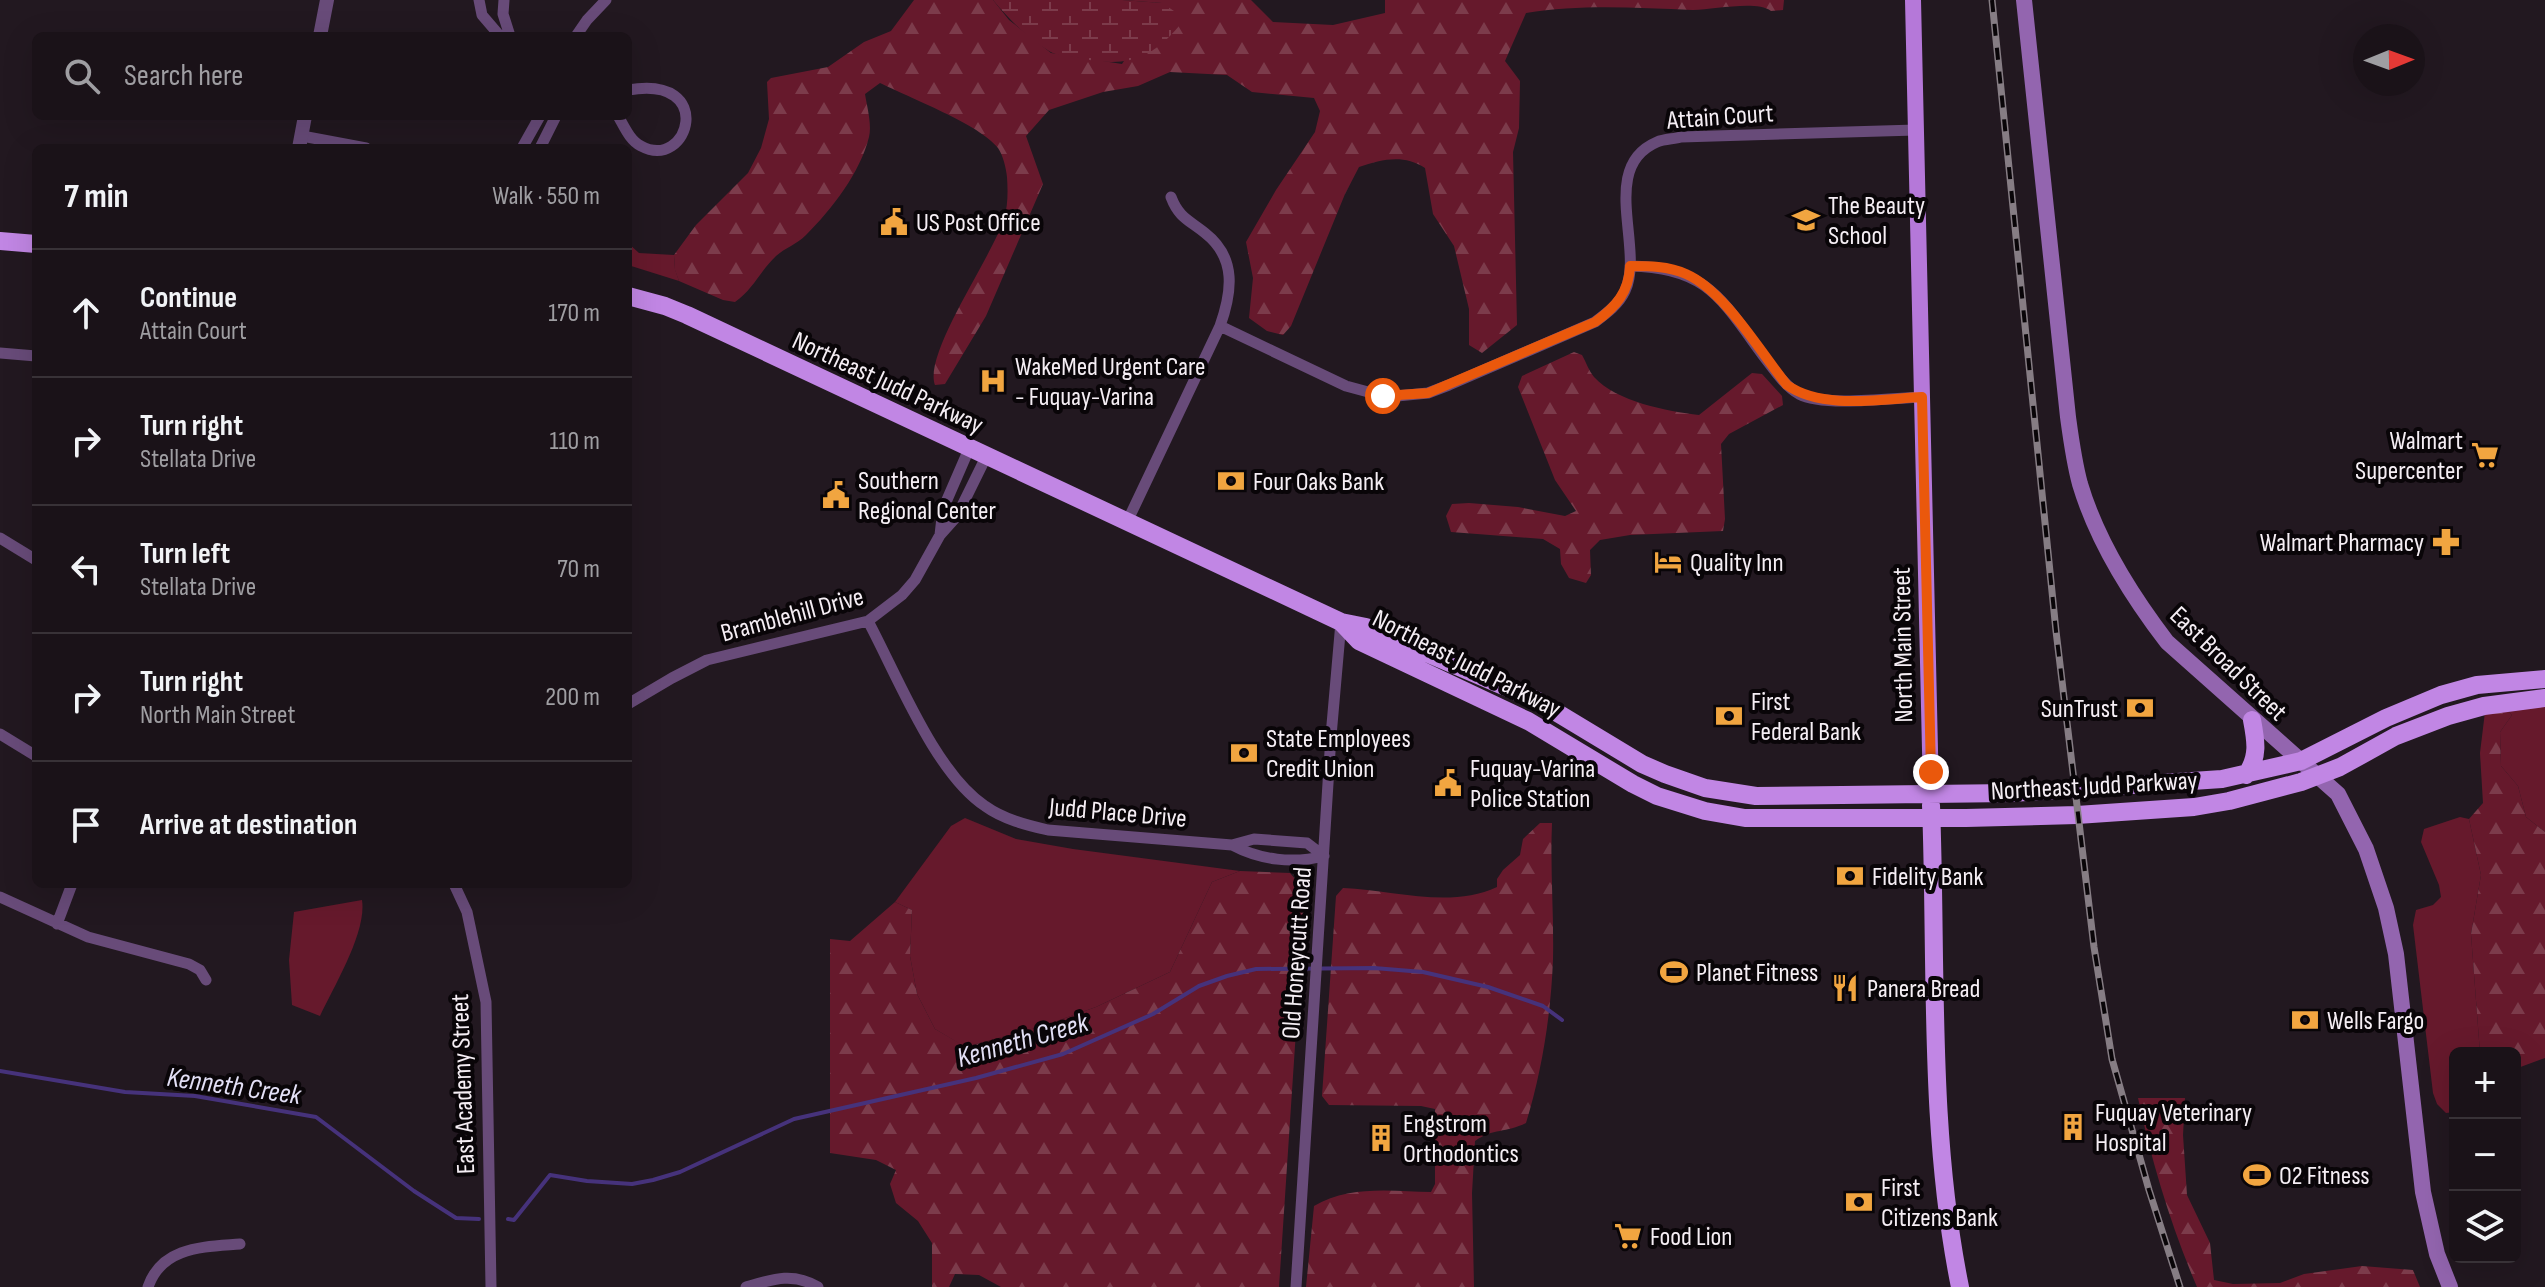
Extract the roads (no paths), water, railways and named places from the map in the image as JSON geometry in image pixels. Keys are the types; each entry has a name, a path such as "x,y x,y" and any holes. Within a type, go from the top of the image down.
{"highway":[{"path":"0,241 32,244"},
{"name":"Northeast Judd Parkway","path":"632,297 687,315 1341,622 1366,627 1536,700 1642,764 1705,788 1756,796 1931,794 2103,788 2246,775 2301,761 2386,718 2437,697 2477,685 2545,679"},
{"name":"Northeast Judd Parkway","path":"1341,622 1359,641 1528,721 1657,796 1722,815 1798,820 2077,815 2194,807 2257,795 2318,775 2356,759 2396,736 2448,716 2484,706 2545,698"},
{"path":"2246,775 2257,751 2252,720"},
{"path":"1611,771 1637,774 1650,780 1658,780 1665,774"},
{"name":"North Main Street","path":"1931,794 1942,1157 1960,1287"}],"main road":[{"name":"North Main Street","path":"1913,0 1931,794"},
{"name":"East Broad Street","path":"2024,0 2068,417 2080,483 2102,539 2148,618 2167,642 2338,794 2351,818 2376,875 2396,954 2423,1192 2437,1254 2450,1287"}],"street":[{"path":"321,32 327,0"},
{"path":"479,0 482,15 497,32"},
{"path":"504,0 503,14 509,32"},
{"path":"579,32 606,0"},
{"path":"620,120 641,147 659,150 674,146 683,135 687,121 684,106 674,94 657,87 632,90"},
{"path":"304,120 300,142 322,144"},
{"path":"524,144 538,120"},
{"path":"542,144 554,120"},
{"name":"Attain Court","path":"1220,326 1346,386 1383,396 1415,395 1449,385 1595,322 1609,311 1625,291 1630,266 1627,179 1636,158 1656,142 1681,137 1916,130"},
{"path":"1127,522 1230,299 1229,267 1215,242 1188,223 1171,197"},
{"path":"1630,266 1669,268 1698,280 1719,298 1787,385 1800,394 1827,400 1922,397"},
{"path":"0,353 32,356"},
{"name":"Bramblehill Drive","path":"940,535 943,509 977,453"},
{"name":"Bramblehill Drive","path":"632,702 707,660 868,621 915,580 940,535 957,516 977,453"},
{"path":"0,538 32,558"},
{"name":"Judd Place Drive","path":"868,621 937,755 954,778 987,808 1027,825 1048,830 1232,845 1254,839 1307,843 1324,856"},
{"name":"Old Honeycutt Road","path":"1296,1287 1341,622"},
{"path":"0,734 32,754"},
{"name":"Judd Place Drive","path":"1232,845 1253,857 1306,861 1324,856"},
{"path":"57,924 70,888"},
{"name":"East Academy Street","path":"456,888 467,912 486,1002 491,1287"},
{"path":"0,897 57,924 121,948 189,964 200,970 206,980"},
{"path":"148,1287 159,1267 179,1252 240,1244"},
{"path":"746,1287 783,1277 802,1279 818,1287"}],"waterway":[{"name":"Kenneth Creek","path":"508,1219 514,1220 550,1175 632,1184 653,1180 680,1172 794,1119 976,1078 1063,1054 1153,1014 1199,986 1256,969 1374,968 1423,972 1488,987 1543,1006 1562,1020"},
{"name":"Kenneth Creek","path":"0,1071 125,1092 195,1096 316,1117 414,1191 456,1218 479,1219"}],"railway":[{"path":"1992,0 2056,631 2094,947 2112,1059 2180,1287"}],"place":[{"name":"The Beauty School","path":"1806,220"},
{"name":"US Post Office","path":"894,222"},
{"name":"WakeMed Urgent Care - Fuquay-Varina","path":"993,381"},
{"name":"Walmart Supercenter","path":"2485,455"},
{"name":"Four Oaks Bank","path":"1231,481"},
{"name":"Southern Regional Center","path":"836,495"},
{"name":"Walmart Pharmacy","path":"2446,542"},
{"name":"Quality Inn","path":"1668,562"},
{"name":"SunTrust","path":"2140,708"},
{"name":"First Federal Bank","path":"1729,716"},
{"name":"State Employees Credit Union","path":"1244,753"},
{"name":"Fuquay-Varina Police Station","path":"1448,783"},
{"name":"Fidelity Bank","path":"1850,876"},
{"name":"Planet Fitness","path":"1674,972"},
{"name":"Panera Bread","path":"1845,988"},
{"name":"Wells Fargo","path":"2305,1020"},
{"name":"Fuquay Veterinary Hospital","path":"2073,1127"},
{"name":"Engstrom Orthodontics","path":"1381,1138"},
{"name":"O2 Fitness","path":"2257,1175"},
{"name":"First Citizens Bank","path":"1859,1202"},
{"name":"Food Lion","path":"1628,1236"}]}
